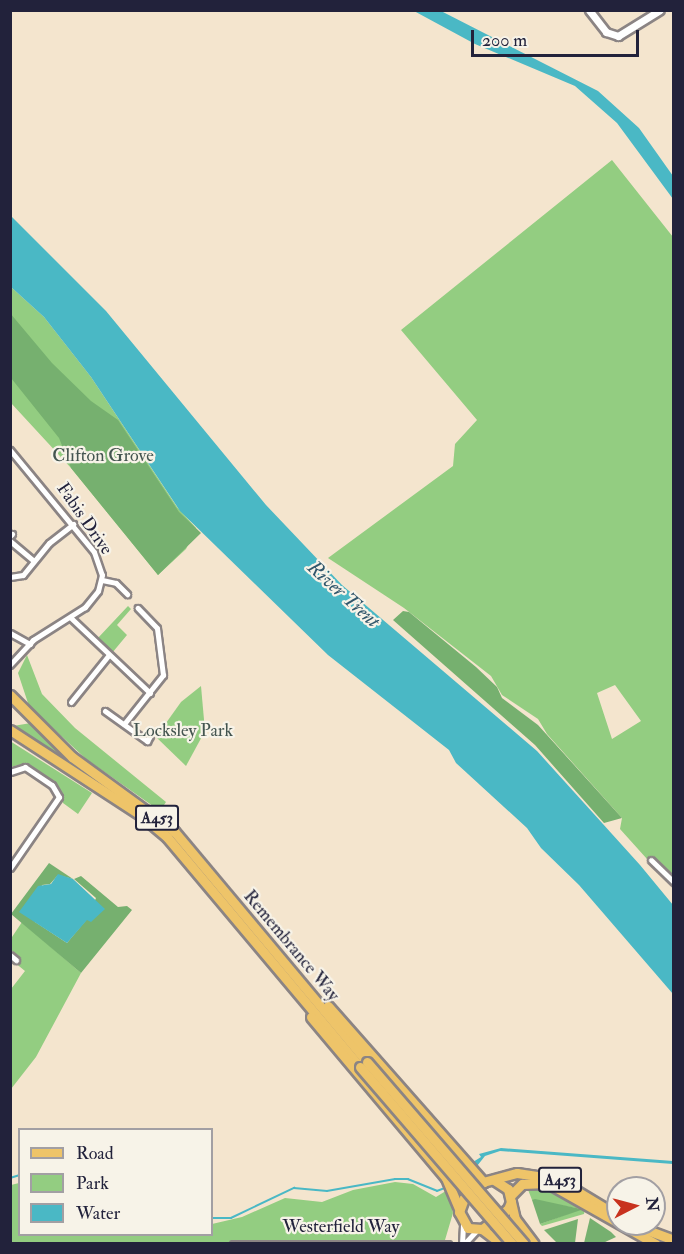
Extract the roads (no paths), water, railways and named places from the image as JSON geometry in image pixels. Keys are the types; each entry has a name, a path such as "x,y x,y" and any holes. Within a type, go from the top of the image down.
{"main road":[{"name":"Remembrance Way","path":"10,695 72,757 174,831 512,1244"},
{"name":"Remembrance Way","path":"10,730 142,816 167,837 274,968 524,1244"},
{"path":"283,963 330,1008 483,1182 464,1198 459,1208"},
{"path":"274,968 352,1069 446,1178 463,1224 480,1229 501,1244"},
{"name":"A453","path":"483,1182 530,1172 557,1179 606,1209"},
{"name":"A453","path":"494,1180 504,1184 511,1199"},
{"name":"A453","path":"480,1229 511,1199 522,1184 548,1183 656,1244"},
{"path":"511,1199 515,1219 534,1244"}],"street":[{"path":"589,10 606,32 618,36 660,10"},
{"name":"Fabis Drive","path":"10,450 73,524 97,557 102,580 95,596 71,618 30,644 11,665 10,672"},
{"path":"10,577 23,575 34,561 73,524"},
{"path":"10,542 34,561"},
{"name":"Fabis Drive","path":"102,580 116,583 123,592"},
{"path":"124,724 150,693 163,671 157,628 146,611 138,608"},
{"path":"71,618 108,656 150,693"},
{"path":"10,633 30,644"},
{"path":"71,697 108,656"},
{"path":"111,716 115,710"},
{"path":"105,711 147,741 150,736"},
{"path":"10,772 26,767 59,794 57,803 10,868"},
{"path":"653,862 674,882"},
{"path":"10,955 16,960"},
{"path":"463,1224 463,1244"},
{"path":"463,1244 480,1229"},
{"name":"Westerfield Way","path":"233,1244 448,1244"}],"water":[{"path":"414,11 441,11 598,91 639,128 673,176 673,199 617,123 575,86 475,44"},
{"name":"River Trent","path":"10,215 106,311 266,505 342,585 537,751 640,865 673,905 673,994 579,885 541,848 527,828 456,763 449,750 328,655 180,511 91,377 44,317 11,287"},
{"path":"58,874 73,879 105,909 91,922 87,920 67,943 19,912 38,886 51,884"},
{"path":"501,1148 673,1161 673,1164 500,1151 485,1156 477,1166 473,1162 481,1157 479,1154"}],"waterway":[{"path":"10,1178 18,1176"},
{"path":"213,1218 231,1218 294,1188 327,1191 395,1179 408,1179 437,1191 445,1188"}],"park label":[{"name":"Clifton Grove","path":"103,456"},
{"name":"Locksley Park","path":"183,731"}]}
